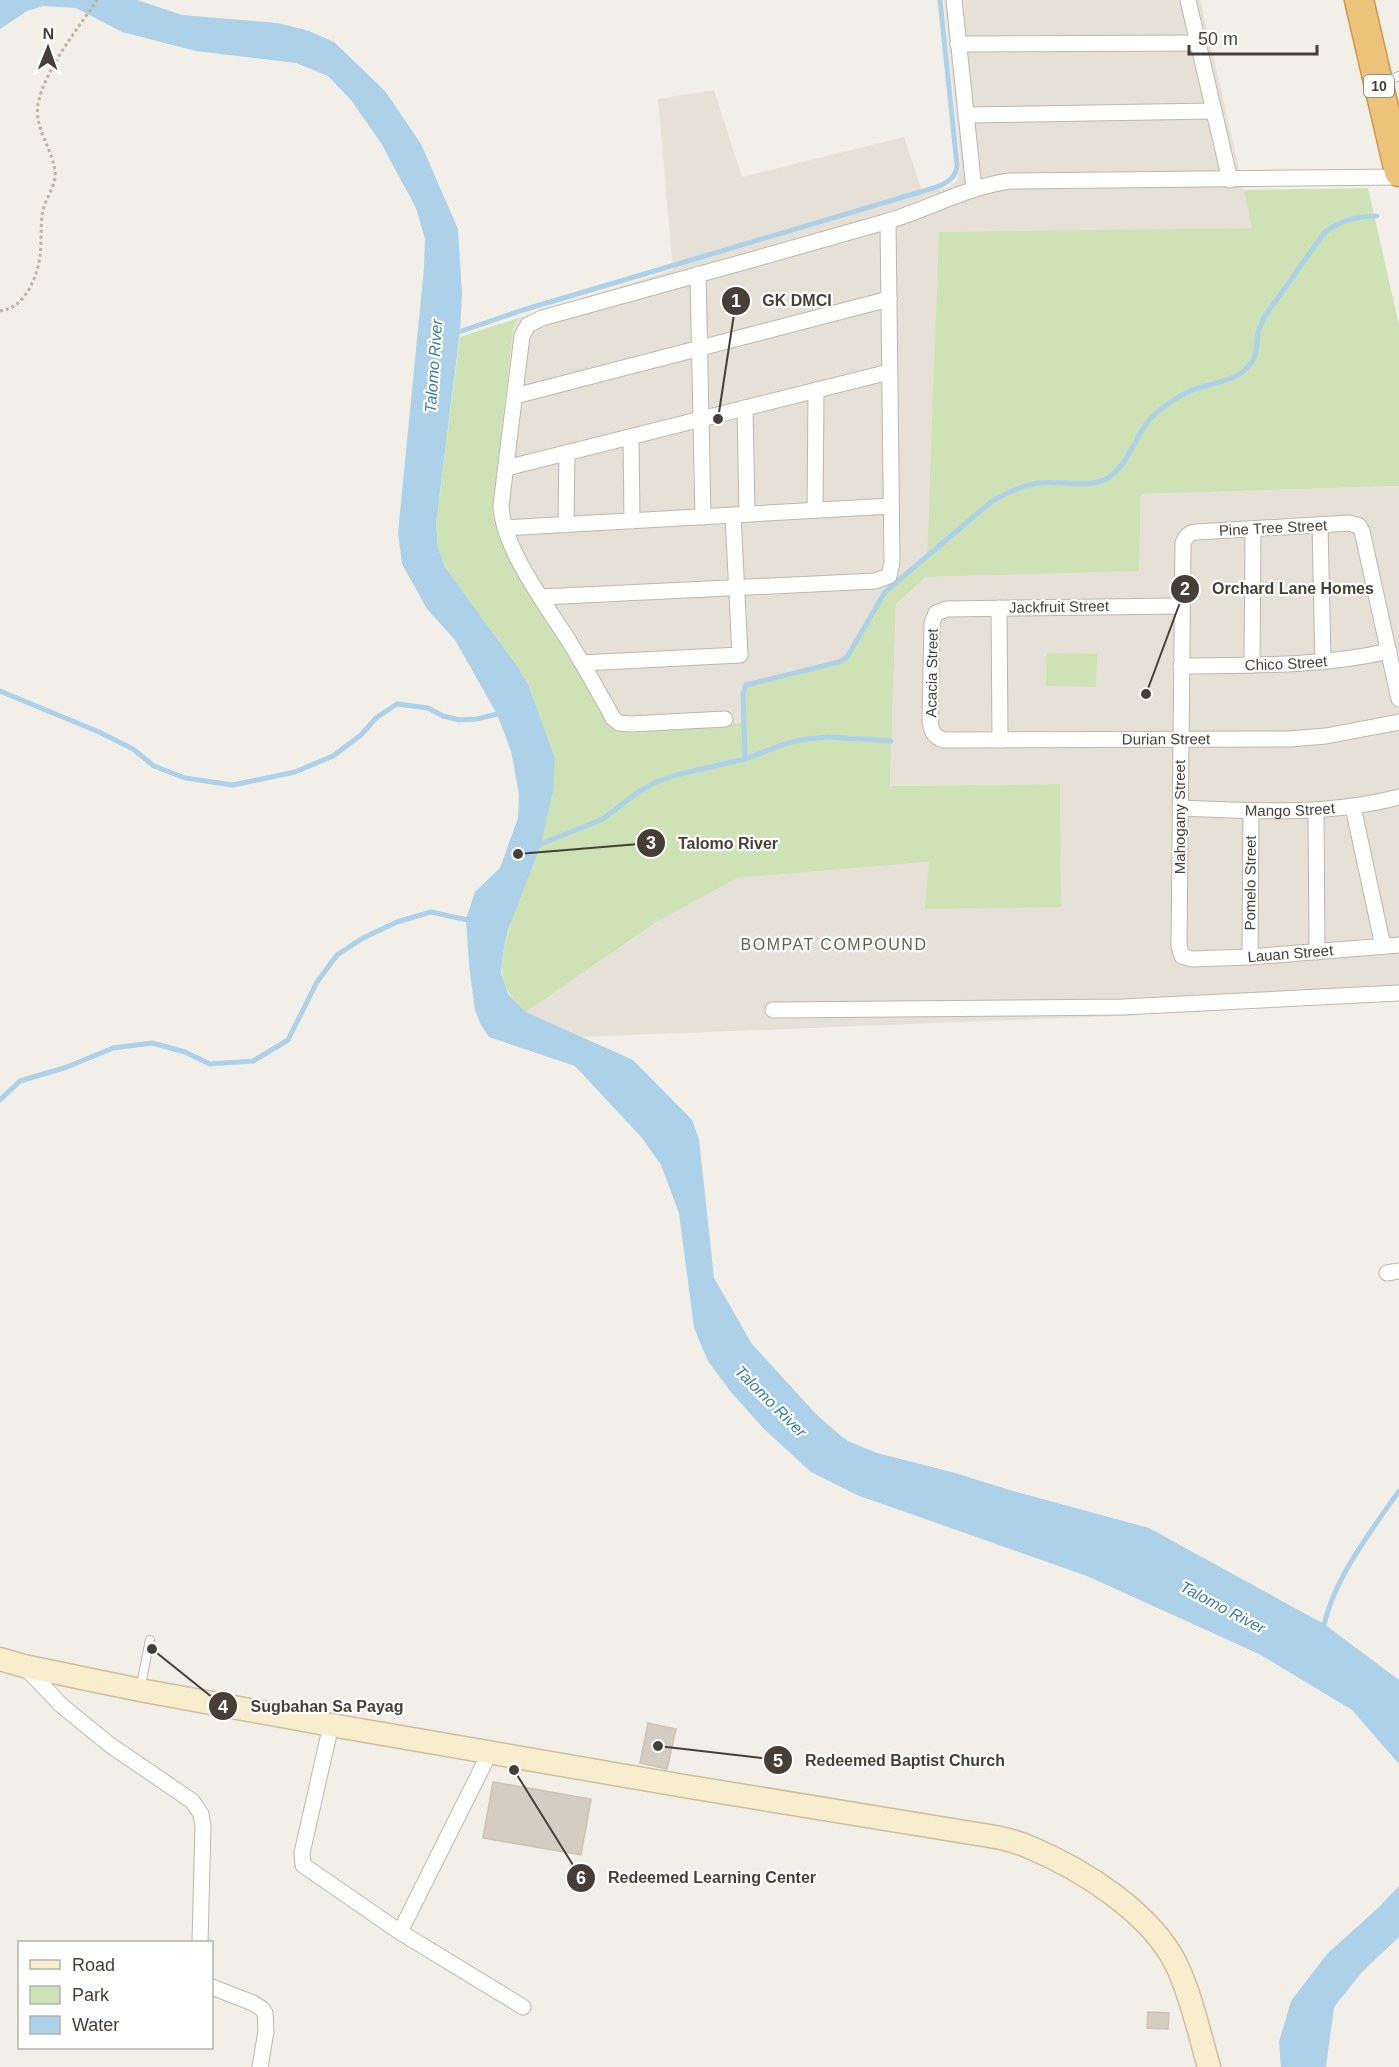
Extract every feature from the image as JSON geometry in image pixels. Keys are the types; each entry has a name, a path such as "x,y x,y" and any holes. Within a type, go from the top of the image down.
{"highway":[{"name":"10","path":"1359,0 1389,80 1399,172"}],"street":[{"path":"954,0 974,189"},
{"path":"1188,0 1230,180"},
{"path":"958,44 1198,43"},
{"path":"967,115 1213,111"},
{"path":"725,719 619,723 613,718 528,575 505,528 501,505 522,336 528,325 542,318 888,221 974,189 1010,182 1399,177"},
{"path":"541,597 883,579 889,576 891,506 888,221"},
{"path":"698,274 703,517"},
{"path":"514,396 888,299"},
{"path":"506,468 889,372"},
{"path":"815,510 816,390"},
{"path":"582,663 740,655 737,587 745,408"},
{"path":"631,437 632,521"},
{"path":"566,525 567,453"},
{"path":"505,528 891,506"},
{"name":"Pine Tree Street","path":"1188,535 1197,532 1349,523 1359,526 1389,651"},
{"path":"1320,525 1323,662"},
{"path":"1252,665 1253,529"},
{"name":"Mahogany Street","path":"1182,956 1179,946 1180,741 1183,543 1188,535"},
{"name":"Jackfruit Street","path":"936,613 947,609 1182,606"},
{"path":"999,608 1000,740"},
{"name":"Acacia Street","path":"933,733 930,720 932,623 936,613"},
{"path":"1389,651 1399,699"},
{"name":"Chico Street","path":"1182,666 1323,662 1389,651"},
{"name":"Durian Street","path":"933,733 937,738 944,740 1289,739 1326,736 1399,722"},
{"name":"Mango Street","path":"1180,808 1316,811 1353,807 1399,797"},
{"path":"1353,807 1383,946"},
{"name":"Pomelo Street","path":"1250,957 1251,811"},
{"path":"1316,811 1317,952"},
{"name":"Lauan Street","path":"1182,956 1192,958 1250,957 1399,945"},
{"path":"772,1010 1123,1007 1399,993"},
{"path":"0,1659 140,1690 331,1725 1003,1838 1028,1846 1060,1861 1128,1906 1168,1950 1178,1967 1209,2067"},
{"path":"24,1666 61,1705 93,1731 198,1807 203,1826 200,1941"},
{"path":"331,1725 302,1853 303,1865 400,1932 523,2007"},
{"path":"400,1932 490,1752"},
{"path":"213,1987 253,2003 265,2013 266,2031 260,2067"}],"lane":[{"path":"140,1690 150,1640"}],"path":[{"path":"0,311 21,302 34,280 40,256 43,208 52,189 56,173 39,121 38,106 44,87 56,63 97,0"}],"shaded area":[{"path":"944,0 1200,0 1253,228 940,233 927,557 885,592 847,657 839,662 752,683 743,694 743,723 613,728 500,540 492,516 513,330 516,322 522,317 673,270 658,99 714,90 742,177 904,137 923,194 948,187 957,181 961,166"},
{"path":"1399,486 1399,987 1141,1002 1142,1015 582,1037 526,1012 655,923 737,878 929,862 926,909 1059,784 890,786 896,604 926,577 1139,570 1141,494"}],"green space":[{"path":"1368,188 1399,325 1399,486 1141,494 1139,571 926,577 896,604 890,786 1060,784 1061,907 925,909 929,862 737,878 655,923 526,1012 505,986 502,972 503,952 555,758 528,684 445,567 438,548 436,524 460,337 522,317 516,322 513,330 492,516 500,540 613,728 743,723 743,694 746,685 839,662 847,657 885,592 927,557 939,232 1252,228 1244,190"},
{"path":"1047,653 1097,654 1096,687 1046,686"}],"water":[{"path":"0,0 137,0 182,15 278,23 309,31 334,42 385,91 421,144 458,229 462,294 460,331 436,524 438,548 445,567 528,684 555,758 553,791 541,844 508,930 501,973 508,994 526,1012 633,1060 692,1120 699,1139 714,1278 752,1344 817,1415 848,1441 877,1453 1149,1528 1324,1624 1399,1680 1399,1764 1352,1710 1259,1654 1087,1576 857,1495 811,1472 764,1429 730,1391 708,1361 694,1328 679,1213 661,1165 642,1138 575,1066 489,1037 475,1010 466,919 475,892 500,868 518,818 519,794 511,751 497,714 455,640 427,609 402,564 398,533 424,268 425,239 416,208 381,143 351,100 328,76 296,63 196,51 122,32 76,8 43,6 27,11 0,29"},
{"path":"1399,1886 1399,1937 1362,1972 1334,2007 1326,2067 1281,2067 1279,2042 1291,2001 1327,1954"}],"building":[{"path":"648,1723 676,1729 667,1769 640,1763"},
{"path":"493,1782 591,1799 581,1855 483,1838"},
{"path":"1148,2012 1169,2013 1168,2029 1147,2028"}],"waterway":[{"path":"453,334 523,310 937,187 948,181 955,173 957,165 940,0"},
{"path":"745,759 743,694 746,685 839,662 847,657 885,592 991,502 1032,484 1046,482 1081,484 1106,479 1121,465 1142,429 1162,408 1194,389 1234,377 1248,367 1255,355 1259,331 1265,316 1324,233 1349,220 1377,216"},
{"path":"0,691 99,732 133,749 154,766 185,778 233,785 295,772 333,756 361,735 376,718 397,704 428,708 443,716 459,720 502,715"},
{"path":"536,846 603,819 638,792 676,775 745,759 787,743 807,739 829,737 891,741"},
{"path":"0,1100 20,1081 67,1067 113,1048 152,1043 185,1052 210,1064 253,1061 288,1040 317,982 337,955 363,938 397,922 431,912 472,921"},
{"path":"1323,1631 1327,1613 1343,1576 1399,1491"}],"place":[{"name":"GK DMCI","path":"718,419"},
{"name":"Orchard Lane Homes","path":"1146,694"},
{"name":"Talomo River","path":"518,854"},
{"name":"Sugbahan Sa Payag","path":"152,1649"},
{"name":"Redeemed Baptist Church","path":"658,1746"},
{"name":"Redeemed Learning Center","path":"514,1770"}],"district":[{"name":"BOMPAT COMPOUND","path":"834,944"}]}
